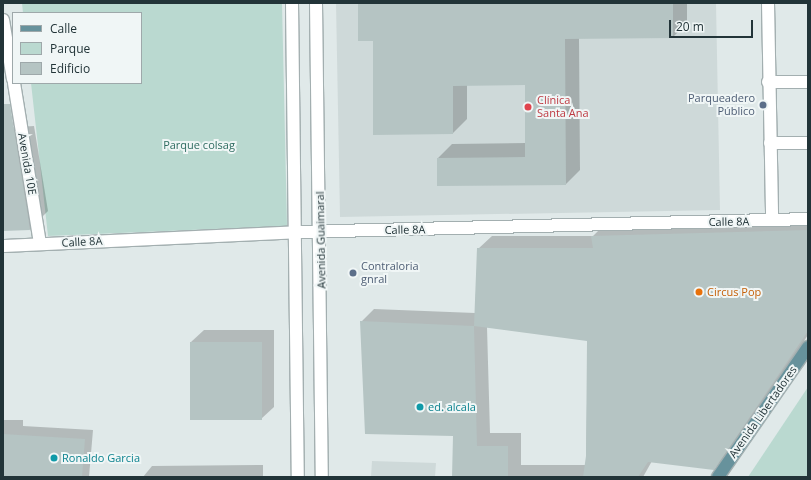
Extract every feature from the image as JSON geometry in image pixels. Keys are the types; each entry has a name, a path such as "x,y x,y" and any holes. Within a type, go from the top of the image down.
{"main road":[{"name":"Avenida Libertadores","path":"718,477 808,347"}],"street":[{"path":"292,3 298,477"},
{"name":"Avenida Guaimaral","path":"316,3 321,232 322,477"},
{"path":"768,3 768,82 772,220"},
{"path":"3,20 12,73"},
{"path":"768,82 808,82"},
{"name":"Avenida 10E","path":"14,84 40,244"},
{"path":"770,143 808,143"},
{"name":"Calle 8A","path":"3,246 296,232 808,220"}],"shaded area":[{"name":"Clínica Santa Ana","path":"336,3 716,3 720,210 340,217"},
{"path":"372,461 436,463 435,477 371,477"}],"green space":[{"name":"Parque colsag","path":"22,3 282,3 287,226 48,236 31,84 142,84 142,12 23,12"},
{"path":"808,387 808,477 748,477"}],"building":[{"path":"358,3 673,3 673,38 565,39 566,185 437,186 437,158 525,157 525,85 453,86 453,134 373,135 373,41 358,41"},
{"path":"3,104 10,104 30,230 3,231"},
{"path":"808,230 808,331 714,470 648,462 638,477 583,477 586,456 587,341 474,326 477,248 593,248 591,236"},
{"path":"360,321 474,326 477,446 508,446 508,477 452,477 453,436 365,434"},
{"path":"190,342 262,342 262,420 190,420"},
{"name":"Ronaldo Garcia","path":"3,434 85,439 82,477 3,477"}],"place":[{"name":"Parqueadero Público","path":"763,105"},
{"name":"Clínica Santa Ana","path":"528,107"},
{"name":"Contraloria gnral","path":"353,273"},
{"name":"Circus Pop","path":"699,292"},
{"name":"ed. alcala","path":"420,407"},
{"name":"Ronaldo Garcia","path":"54,458"}]}
